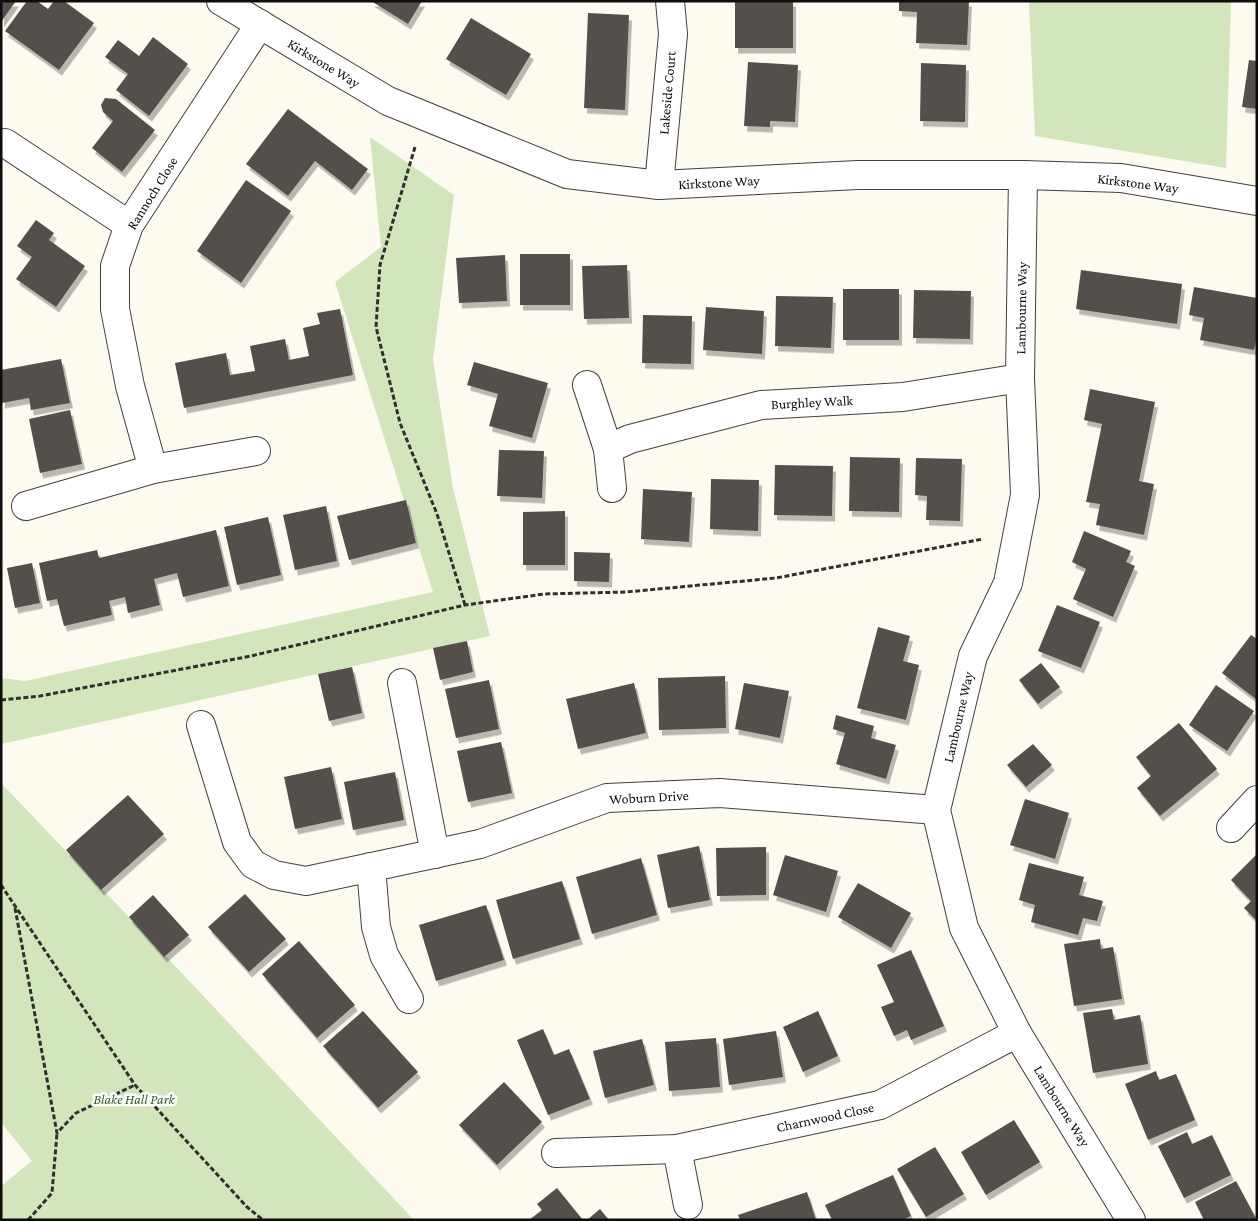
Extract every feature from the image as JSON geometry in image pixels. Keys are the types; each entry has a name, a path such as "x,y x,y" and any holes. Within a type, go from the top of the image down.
{"street":[{"name":"Kirkstone Way","path":"221,1 388,101 566,174 659,185 858,175 1023,175 1121,178 1257,201"},
{"name":"Lakeside Court","path":"659,185 673,34 670,1"},
{"name":"Rannoch Close","path":"153,469 130,386 115,310 114,266 130,226 260,24"},
{"path":"5,143 130,226"},
{"name":"Lambourne Way","path":"1023,175 1020,378 1025,495 1008,583 973,656 936,810 964,928 1017,1033 1131,1220"},
{"name":"Burghley Walk","path":"608,449 630,439 762,405 903,397 1020,378"},
{"path":"587,385 608,449 612,488"},
{"path":"26,506 153,469 256,451"},
{"path":"402,683 435,854"},
{"name":"Woburn Drive","path":"201,725 237,842 253,864 274,876 306,881 480,844 607,798 720,793 936,810"},
{"path":"1231,828 1257,800"},
{"path":"371,867 376,926 384,955 409,999"},
{"name":"Charnwood Close","path":"556,1153 677,1149 880,1104 1017,1033"},
{"path":"677,1149 688,1205"}],"path":[{"path":"424,116 380,265 376,327 400,423 437,514 465,605"},
{"path":"1,700 40,696 251,656 465,605 544,594 626,592 776,578 1018,533"},
{"path":"1,885 135,1085 247,1208 263,1220"},
{"path":"15,906 57,1133 52,1193 28,1220"},
{"path":"57,1133 76,1113 135,1085"}],"green space":[{"path":"1029,1 1231,1 1226,168 1035,136"},
{"path":"370,137 454,195 433,360 453,488 490,636 1,744 1,678 25,681 433,592 335,282 381,247"},
{"name":"Blake Hall Park","path":"1,783 414,1220 1,1220 1,1186 32,1161 1,1122"}],"building":[{"path":"1,1 16,1 1,22"},
{"path":"27,1 37,1 48,9 54,1 64,1 94,23 59,70 5,31"},
{"path":"371,1 422,1 408,24"},
{"path":"735,1 793,1 793,48 735,48"},
{"path":"899,1 969,1 967,45 916,43 917,12 899,11"},
{"path":"588,13 629,15 625,110 584,108"},
{"path":"471,18 531,54 506,95 446,59"},
{"path":"153,37 188,64 149,116 116,90 128,74 105,57 118,40 139,56"},
{"path":"1249,60 1257,61 1257,109 1242,107"},
{"path":"748,62 798,65 795,122 770,121 770,127 744,126"},
{"path":"921,63 966,65 965,122 920,121"},
{"path":"105,98 116,99 155,130 122,172 92,148 113,121 103,112 101,105"},
{"path":"288,109 368,169 352,190 315,161 288,196 246,164"},
{"path":"246,180 291,211 241,283 197,251"},
{"path":"36,220 54,233 49,240 85,266 56,307 16,279 32,257 17,246"},
{"path":"520,254 570,254 570,305 520,305"},
{"path":"505,255 507,301 459,303 456,258"},
{"path":"627,265 629,318 584,319 582,266"},
{"path":"1081,270 1182,284 1177,324 1076,309"},
{"path":"1194,287 1257,298 1257,335 1254,350 1200,340 1204,318 1189,315"},
{"path":"843,289 899,289 899,340 843,340"},
{"path":"914,290 971,291 970,339 913,338"},
{"path":"776,296 833,297 831,348 775,346"},
{"path":"706,307 764,311 762,354 703,350"},
{"path":"340,309 353,375 184,408 175,363 226,353 230,375 255,371 250,346 285,339 289,360 309,356 303,328 320,324 317,313"},
{"path":"643,315 692,316 691,364 642,363"},
{"path":"61,359 70,403 31,410 29,398 2,403 1,370"},
{"path":"474,362 548,383 532,438 489,426 498,394 467,385"},
{"path":"1090,389 1155,402 1139,481 1154,484 1144,535 1096,525 1100,504 1086,502 1102,424 1084,420"},
{"path":"70,410 82,464 40,473 29,419"},
{"path":"499,450 544,451 542,498 497,496"},
{"path":"850,457 900,458 899,512 849,511"},
{"path":"916,458 962,459 960,521 926,520 927,496 915,495"},
{"path":"775,465 833,466 832,516 774,515"},
{"path":"711,479 759,480 758,531 710,529"},
{"path":"643,489 692,492 689,542 641,539"},
{"path":"406,500 416,543 349,560 337,516"},
{"path":"326,506 337,561 295,570 283,515"},
{"path":"565,511 565,565 523,565 523,512"},
{"path":"268,517 281,575 237,585 224,527"},
{"path":"216,530 229,586 183,597 177,573 154,579 160,605 128,613 125,597 109,601 112,615 64,626 57,599 47,601 39,563 97,550 99,558"},
{"path":"1084,531 1131,551 1126,562 1135,566 1113,617 1073,599 1086,569 1072,562"},
{"path":"574,552 610,553 609,582 574,581"},
{"path":"32,563 40,603 15,608 7,568"},
{"path":"1057,605 1100,622 1081,668 1038,651"},
{"path":"878,627 910,636 903,661 919,665 906,720 857,708"},
{"path":"1251,635 1257,639 1257,700 1222,673"},
{"path":"467,641 473,672 440,680 433,648"},
{"path":"1041,663 1060,687 1038,704 1019,680"},
{"path":"352,667 362,713 329,721 318,674"},
{"path":"725,676 726,728 659,730 658,678"},
{"path":"489,680 499,729 456,738 445,689"},
{"path":"634,683 646,733 578,749 566,699"},
{"path":"744,683 789,691 780,738 735,729"},
{"path":"1216,685 1254,711 1227,751 1189,725"},
{"path":"836,715 874,726 871,738 896,745 886,779 836,764 845,733 833,729"},
{"path":"1179,723 1217,769 1160,816 1137,788 1151,776 1136,757"},
{"path":"501,742 512,793 468,802 457,751"},
{"path":"1033,744 1052,765 1026,787 1007,765"},
{"path":"331,767 342,819 295,829 284,777"},
{"path":"395,772 404,820 353,830 344,782"},
{"path":"128,795 164,834 101,890 66,850"},
{"path":"1025,799 1069,813 1055,859 1010,845"},
{"path":"699,846 710,900 668,908 657,855"},
{"path":"766,847 766,895 717,896 716,848"},
{"path":"1257,854 1257,921 1244,908 1251,901 1231,880"},
{"path":"785,855 838,871 826,912 773,895"},
{"path":"641,858 657,915 592,934 576,877"},
{"path":"1029,863 1084,877 1079,895 1103,901 1097,921 1083,918 1078,935 1031,922 1035,905 1019,900"},
{"path":"562,881 580,939 513,959 496,900"},
{"path":"858,883 911,913 891,948 838,917"},
{"path":"245,894 286,939 249,972 208,927"},
{"path":"153,895 189,935 164,957 129,917"},
{"path":"486,905 504,960 436,981 419,925"},
{"path":"1100,939 1101,949 1113,947 1122,999 1074,1006 1064,944"},
{"path":"299,941 355,1005 317,1038 262,974"},
{"path":"911,950 944,1026 911,1040 907,1030 894,1036 881,1007 894,1002 877,965"},
{"path":"1112,1009 1114,1020 1140,1015 1148,1064 1093,1073 1083,1013"},
{"path":"363,1011 418,1072 378,1108 323,1046"},
{"path":"818,1011 838,1056 803,1072 783,1027"},
{"path":"543,1029 554,1055 569,1049 590,1099 548,1115 517,1040"},
{"path":"776,1031 783,1077 729,1085 723,1039"},
{"path":"716,1038 720,1087 669,1091 665,1042"},
{"path":"642,1039 654,1085 605,1098 593,1051"},
{"path":"1156,1071 1159,1080 1176,1074 1195,1120 1148,1140 1125,1084"},
{"path":"504,1082 542,1122 497,1165 459,1125"},
{"path":"1014,1120 1040,1162 986,1195 961,1152"},
{"path":"1187,1132 1192,1144 1212,1135 1231,1175 1184,1198 1158,1146"},
{"path":"935,1147 964,1194 926,1217 897,1169"},
{"path":"893,1175 911,1216 903,1220 832,1220 825,1205"},
{"path":"1236,1181 1257,1220 1204,1220 1195,1202"},
{"path":"557,1188 583,1220 529,1220 542,1210 537,1204"},
{"path":"807,1192 816,1220 740,1220 738,1215"},
{"path":"600,1209 609,1220 587,1220"}]}
